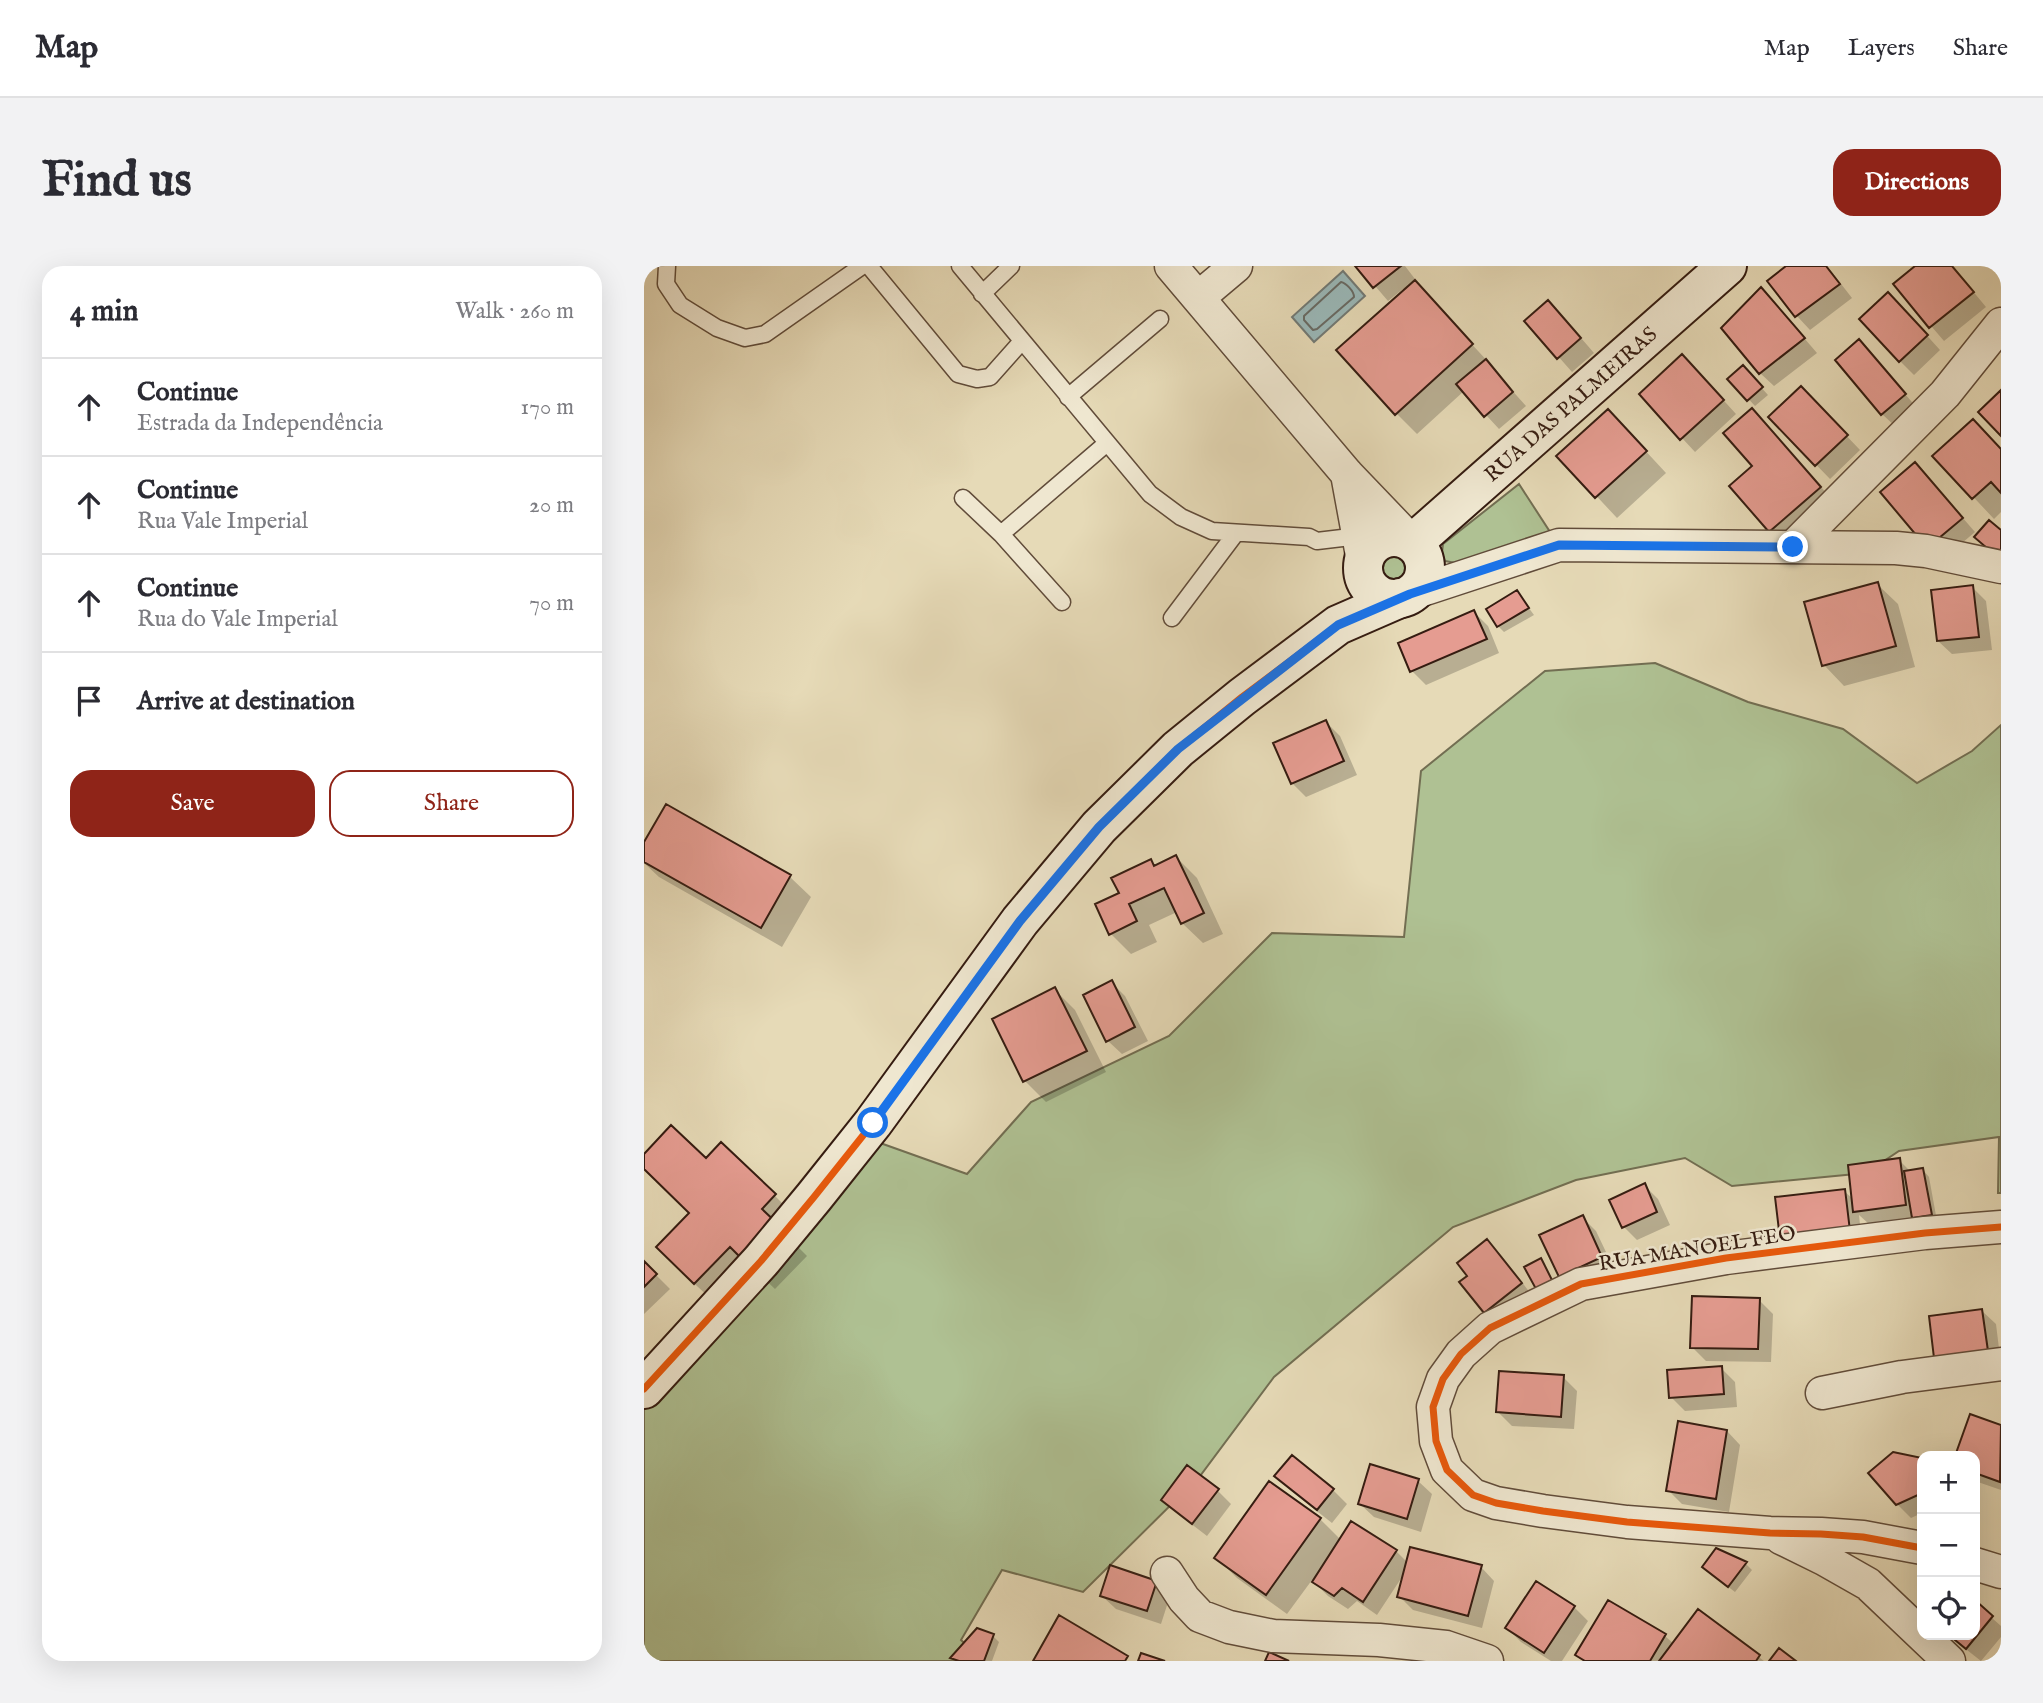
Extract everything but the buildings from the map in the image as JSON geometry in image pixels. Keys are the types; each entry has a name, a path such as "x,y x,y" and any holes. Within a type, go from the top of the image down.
{"street":[{"path":"1171,266 1347,474 1386,515 1412,575"},
{"path":"1198,298 1236,266"},
{"name":"RUA DAS PALMEIRAS","path":"1338,625 1412,575 1727,266"},
{"path":"1793,547 1945,394 2001,324"},
{"path":"1347,474 1366,582 1381,596 1391,599 1412,575 1483,571 1559,545 1906,549 2001,567"},
{"path":"644,1389 761,1261 814,1197 873,1123 1020,921 1099,827 1178,749 1338,625 1360,549 1376,516 1386,515"},
{"path":"1360,549 1367,552 1383,538 1404,538 1412,575"},
{"name":"RUA MANOEL FEO","path":"1917,1547 1863,1537 1770,1533 1591,1517 1496,1503 1473,1495 1447,1470 1436,1441 1433,1407 1443,1379 1461,1353 1490,1328 1581,1284 1726,1258 1926,1233 2001,1227"},
{"path":"1822,1393 1902,1377 2001,1364"},
{"path":"1770,1533 1868,1584 1949,1661"},
{"path":"1980,1566 2001,1572"},
{"path":"1167,1573 1184,1600 1200,1616 1229,1627 1273,1636 1379,1640 1446,1647 1487,1661"}],"lane":[{"path":"667,266 666,284 680,305 717,328 745,338 765,334 862,266"},
{"path":"869,266 958,374 977,379 990,377 1022,341"},
{"path":"960,266 1150,494 1181,517 1212,531 1309,537 1317,532 1360,549"},
{"path":"982,294 1011,266"},
{"path":"1069,397 1160,319"},
{"path":"1001,534 1107,443"},
{"path":"963,498 1001,534 1062,602"},
{"path":"1172,618 1236,533"}],"green space":[{"path":"1519,484 1552,535 1456,563 1445,561 1443,544"},
{"path":"1392,549 1406,555 1412,569 1408,579 1386,584 1377,576 1376,562 1380,556"},
{"path":"1655,663 1748,702 1843,729 1917,783 1972,751 2001,725 2001,1193 1998,1193 1999,1137 1899,1151 1866,1173 1732,1186 1685,1158 1576,1180 1453,1227 1274,1377 1200,1476 1083,1592 1002,1570 961,1640 984,1661 644,1661 644,1399 869,1139 967,1174 1031,1102 1169,1036 1272,933 1404,937 1421,771 1545,671"}],"water":[{"path":"1343,271 1365,296 1314,342 1292,317"}],"cycle path":[{"path":"644,1389 761,1261 814,1197 873,1123 1020,921 1099,827 1178,749 1242,697 1338,625 1400,598"},
{"path":"1917,1547 1863,1537 1627,1522 1496,1503 1473,1495 1447,1470 1436,1441 1433,1407 1443,1379 1461,1354 1490,1328 1581,1284 1726,1258 1925,1233 2001,1227"}],"route":[{"path":"873,1123 1020,921 1099,827 1178,749 1338,625 1410,594 1559,545 1793,547"}]}
